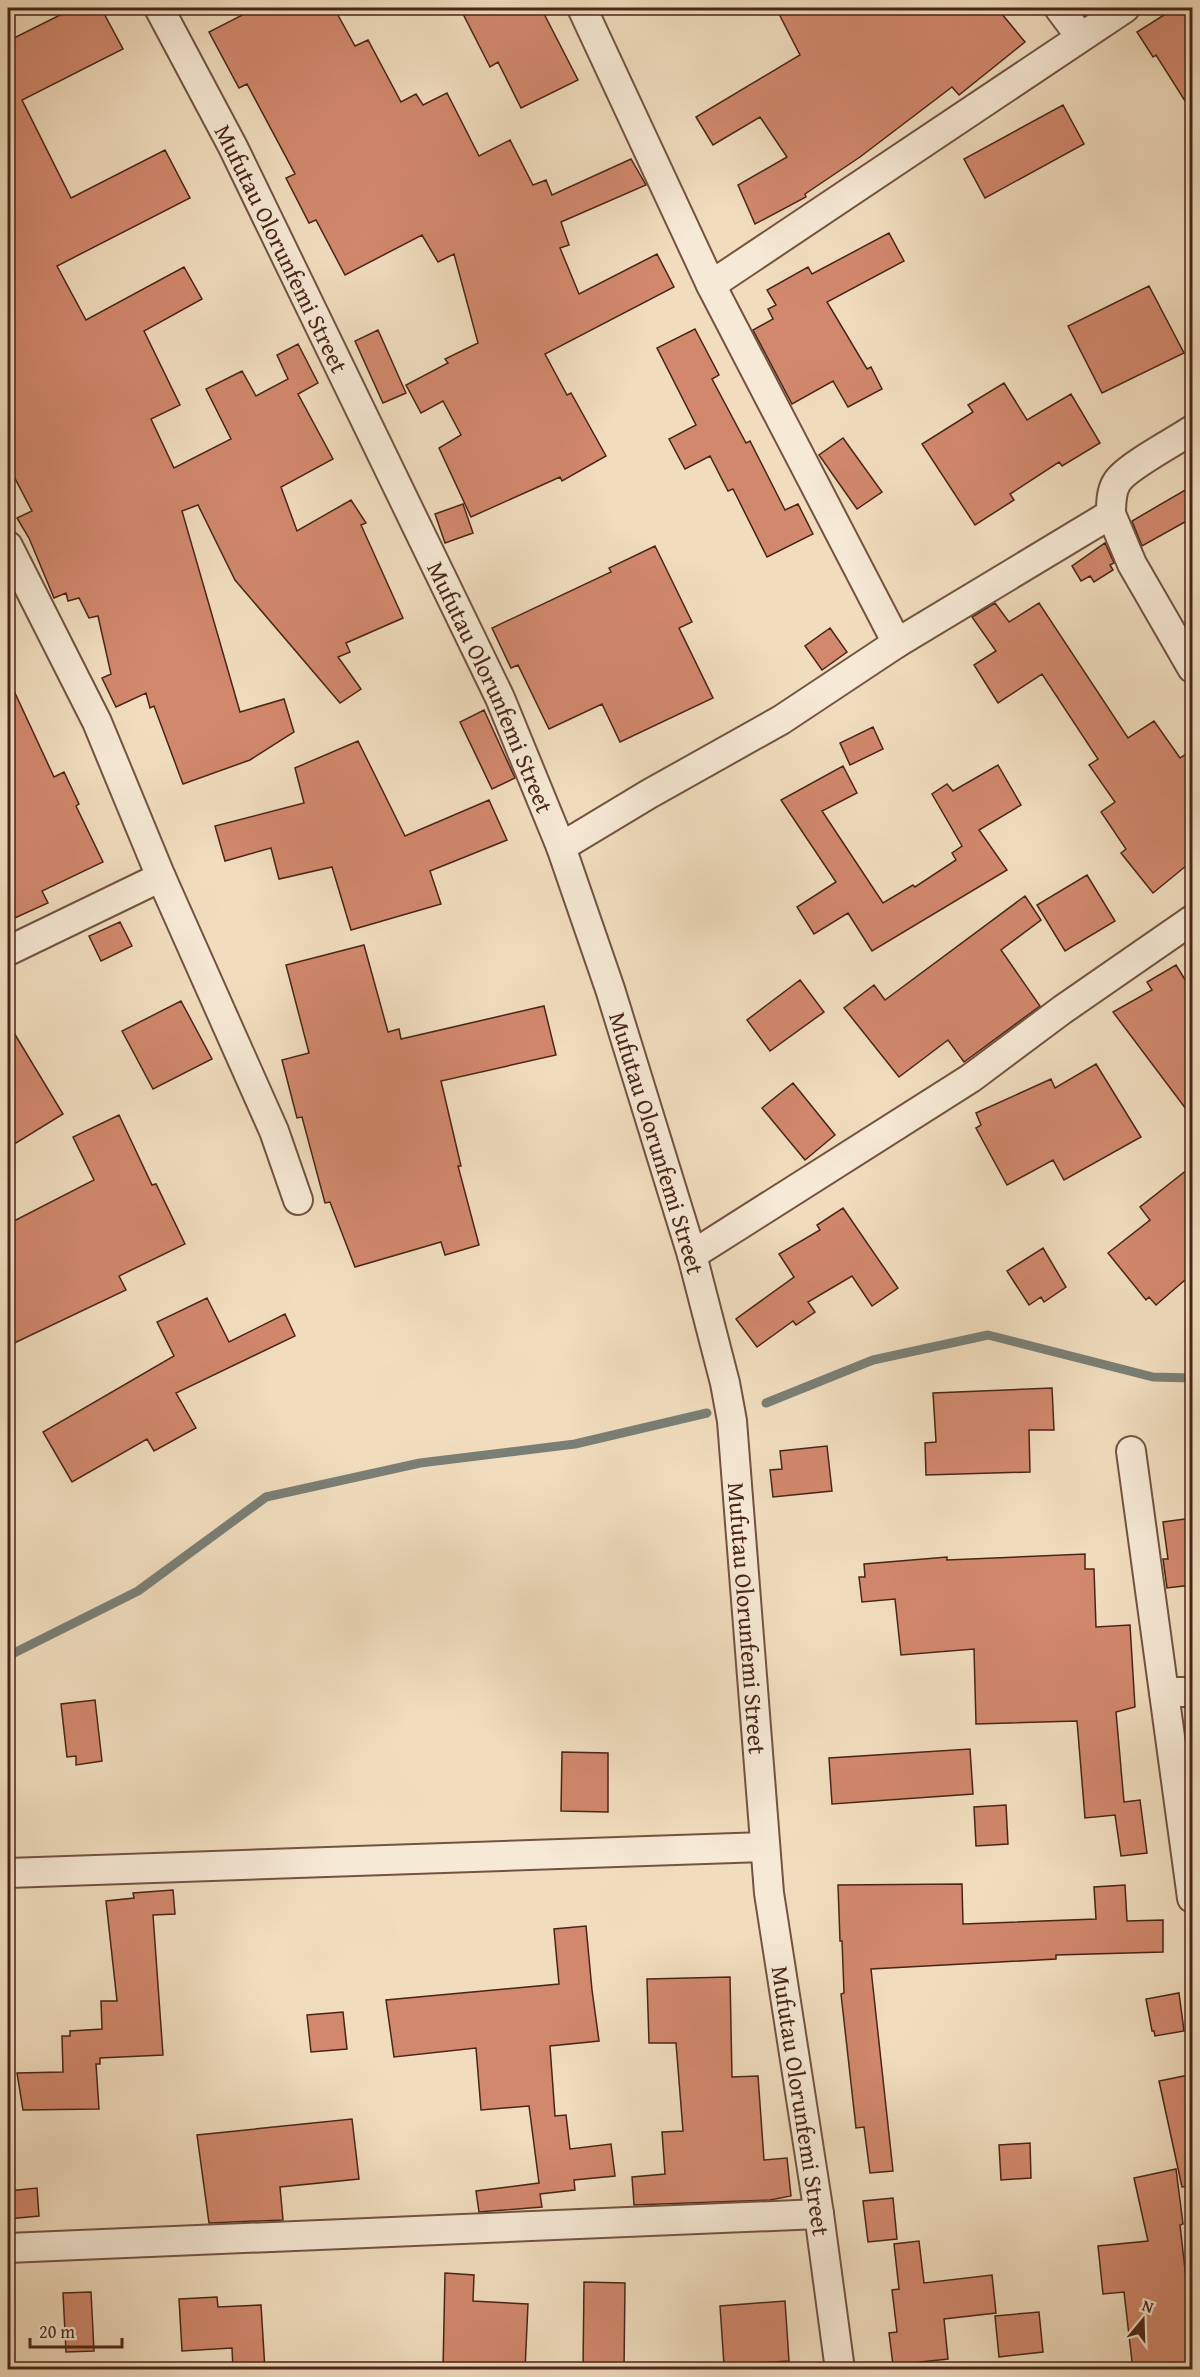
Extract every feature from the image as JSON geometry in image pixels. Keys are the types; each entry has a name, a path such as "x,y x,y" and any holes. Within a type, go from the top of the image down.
{"street":[{"name":"Mufutau Olorunfemi Street","path":"159,8 233,147 500,698 561,847 610,989 692,1255 725,1383 732,1421 769,1893 819,2214 840,2370"},
{"path":"582,8 711,285 897,643"},
{"path":"1059,8 1080,36"},
{"path":"711,285 1125,8"},
{"path":"1192,430 1127,471 1117,480 1112,494 1111,514 1132,564 1192,668"},
{"path":"561,847 780,720 897,643 1111,514"},
{"path":"8,546 97,722 161,877 274,1131 298,1200"},
{"path":"8,951 161,877"},
{"path":"692,1255 971,1078 1062,1010 1192,920"},
{"path":"1131,1451 1192,1898"},
{"path":"1164,1692 1192,1692"},
{"path":"8,1873 765,1847"},
{"path":"8,2248 819,2214"}],"building":[{"path":"74,8 101,8 123,49 22,100 71,198 165,150 190,198 57,266 86,320 184,267 202,299 144,331 180,405 151,419 174,468 231,439 206,389 242,371 256,396 288,379 277,355 298,344 318,383 298,394 333,459 281,487 297,531 351,500 366,523 361,525 403,618 346,643 350,652 338,657 361,689 340,703 235,580 198,505 182,511 240,712 284,699 294,732 250,760 183,784 154,706 150,708 146,693 116,707 102,678 111,674 98,616 89,618 79,598 68,601 66,593 54,598 29,538 17,518 32,511 8,465 8,41"},
{"path":"256,8 334,8 355,46 368,40 401,102 416,94 423,105 447,93 479,156 510,140 533,185 546,180 552,195 631,159 646,185 561,222 569,245 560,248 579,294 657,254 674,287 545,354 567,395 571,393 606,456 562,481 560,477 471,517 439,448 461,435 443,401 421,413 406,385 448,363 445,359 478,343 454,254 438,262 422,235 345,275 316,220 309,223 286,178 295,174 247,84 239,88 209,32"},
{"path":"460,8 541,8 578,80 521,108 498,62 490,67"},
{"path":"776,8 997,8 1025,42 959,95 952,87 860,157 805,194 806,197 755,224 738,185 787,157 760,117 713,145 696,117 800,55"},
{"path":"1175,8 1192,8 1192,112 1156,55 1153,57 1137,32"},
{"path":"1063,105 1084,144 985,198 964,159"},
{"path":"889,233 904,261 827,302 867,369 871,367 882,389 848,407 833,381 792,404 753,330 773,319 768,309 776,305 767,290 808,267 812,274"},
{"path":"1149,286 1184,353 1102,393 1068,326"},
{"path":"695,329 719,375 712,379 746,443 750,441 785,510 798,504 813,534 767,557 733,489 728,491 710,456 685,469 669,439 696,425 657,348"},
{"path":"378,330 406,393 383,403 355,341"},
{"path":"1004,383 1027,420 1071,394 1100,443 1062,466 1059,462 1010,494 1014,500 975,525 922,444 973,412 968,405"},
{"path":"843,438 882,492 857,509 819,455"},
{"path":"1192,486 1192,518 1142,546 1132,521"},
{"path":"463,504 473,533 445,543 435,514"},
{"path":"1105,543 1114,563 1110,565 1113,570 1094,582 1090,576 1081,581 1072,566"},
{"path":"655,546 692,622 679,628 713,698 620,742 602,704 549,729 518,665 511,668 492,628 611,572 609,568"},
{"path":"995,603 1009,622 1039,603 1128,738 1154,721 1180,758 1192,750 1192,861 1153,893 1121,853 1126,849 1101,812 1115,802 1089,765 1098,759 1042,674 998,703 974,665 996,651 972,617"},
{"path":"830,628 847,652 822,670 805,646"},
{"path":"8,678 54,777 64,772 79,804 76,806 103,862 42,891 48,903 8,921"},
{"path":"484,710 515,778 492,789 460,722"},
{"path":"873,727 883,749 850,765 840,743"},
{"path":"358,741 405,836 489,800 507,840 430,871 441,904 351,930 332,867 279,879 271,848 225,861 215,826 304,803 295,768"},
{"path":"998,765 1021,805 979,830 1007,870 872,951 848,913 814,934 797,907 836,882 781,800 843,766 857,793 822,811 883,903 913,885 915,887 956,860 952,853 962,846 932,794 947,784 953,791"},
{"path":"1087,875 1115,921 1065,951 1037,905"},
{"path":"1025,896 1041,920 1001,950 1040,1006 964,1062 948,1040 899,1077 844,1008 874,985 885,1000"},
{"path":"120,922 132,946 101,961 89,936"},
{"path":"364,945 388,1032 399,1029 401,1039 544,1006 556,1055 441,1081 461,1166 458,1166 479,1245 445,1255 441,1242 355,1267 330,1202 325,1203 302,1117 297,1118 282,1060 309,1053 286,965"},
{"path":"1176,965 1192,991 1192,1117 1113,1012 1152,990 1147,982"},
{"path":"800,980 824,1012 770,1051 747,1020"},
{"path":"181,1001 212,1059 153,1089 122,1031"},
{"path":"8,1023 63,1114 8,1148"},
{"path":"1096,1064 1141,1137 1064,1180 1053,1160 1007,1185 976,1128 981,1125 976,1113 1051,1079 1055,1088"},
{"path":"793,1083 835,1135 805,1160 762,1108"},
{"path":"119,1115 152,1185 156,1184 185,1244 119,1276 126,1290 8,1346 8,1224 94,1180 73,1137"},
{"path":"1192,1166 1192,1274 1156,1305 1149,1297 1146,1300 1108,1253 1150,1220 1140,1207"},
{"path":"843,1208 898,1288 872,1306 852,1276 808,1302 815,1312 796,1325 793,1321 757,1347 736,1319 794,1277 779,1254 820,1230 817,1225"},
{"path":"1043,1248 1066,1287 1044,1302 1041,1297 1029,1305 1007,1271"},
{"path":"207,1298 229,1342 285,1314 295,1336 176,1393 196,1428 154,1451 147,1439 72,1482 43,1432 174,1356 157,1322"},
{"path":"1052,1388 1054,1430 1029,1430 1030,1472 926,1475 925,1443 936,1442 933,1393"},
{"path":"827,1446 832,1491 773,1497 770,1470 782,1469 780,1451"},
{"path":"1192,1518 1192,1585 1167,1588 1163,1559 1168,1559 1163,1522"},
{"path":"1085,1554 1085,1569 1094,1569 1096,1627 1130,1625 1135,1707 1116,1712 1124,1802 1140,1800 1147,1853 1121,1856 1115,1815 1085,1818 1077,1721 976,1724 974,1649 901,1655 895,1599 862,1602 859,1577 865,1577 864,1564 947,1557 947,1560"},
{"path":"95,1700 102,1761 76,1765 76,1756 67,1757 61,1704"},
{"path":"970,1749 973,1794 832,1804 829,1758"},
{"path":"562,1752 608,1753 608,1812 561,1811"},
{"path":"1006,1805 1008,1844 976,1846 974,1807"},
{"path":"962,1884 963,1924 1096,1919 1094,1887 1125,1885 1127,1921 1163,1920 1163,1952 1056,1955 1056,1959 871,1969 893,2171 870,2173 864,2127 856,2128 841,1994 844,1993 838,1885"},
{"path":"173,1890 175,1914 153,1915 163,2055 100,2058 100,2064 96,2064 99,2109 23,2110 17,2073 63,2072 62,2036 70,2036 70,2031 102,2029 101,2001 117,2001 106,1901 134,1898 133,1893"},
{"path":"586,1926 599,2041 550,2046 555,2116 566,2115 570,2149 611,2144 615,2176 574,2180 575,2190 540,2194 542,2207 479,2212 476,2191 539,2183 529,2106 481,2110 476,2048 394,2057 386,2000 559,1984 554,1929"},
{"path":"730,1977 732,2077 758,2076 764,2160 787,2158 791,2196 770,2200 634,2205 632,2177 665,2174 662,2132 683,2131 676,2043 649,2043 647,1979"},
{"path":"1179,1993 1184,2031 1155,2036 1146,1999"},
{"path":"343,2012 347,2049 311,2052 307,2015"},
{"path":"1189,2075 1192,2090 1192,2186 1182,2187 1159,2081"},
{"path":"352,2119 359,2179 280,2187 283,2220 209,2223 197,2135"},
{"path":"1030,2143 1031,2178 1001,2180 999,2145"},
{"path":"1176,2169 1192,2332 1192,2370 1133,2370 1124,2292 1103,2294 1098,2246 1148,2241 1134,2178"},
{"path":"37,2188 39,2216 8,2219 8,2191"},
{"path":"893,2198 897,2239 868,2242 863,2201"},
{"path":"919,2241 924,2283 992,2275 996,2313 944,2319 948,2359 893,2365 889,2333 897,2332 892,2290 899,2289 894,2244"},
{"path":"445,2273 474,2275 473,2301 528,2304 525,2370 443,2370"},
{"path":"584,2282 625,2283 624,2370 583,2370"},
{"path":"91,2292 94,2351 66,2352 63,2293"},
{"path":"217,2297 218,2307 261,2305 265,2370 233,2370 232,2348 182,2351 179,2299"},
{"path":"785,2301 789,2361 724,2365 720,2306"},
{"path":"1039,2312 1043,2352 999,2357 995,2316"}],"waterway":[{"path":"766,1403 873,1360 988,1335 1153,1377 1192,1378"},
{"path":"8,1656 138,1591 266,1497 420,1463 575,1444 707,1413"}]}
